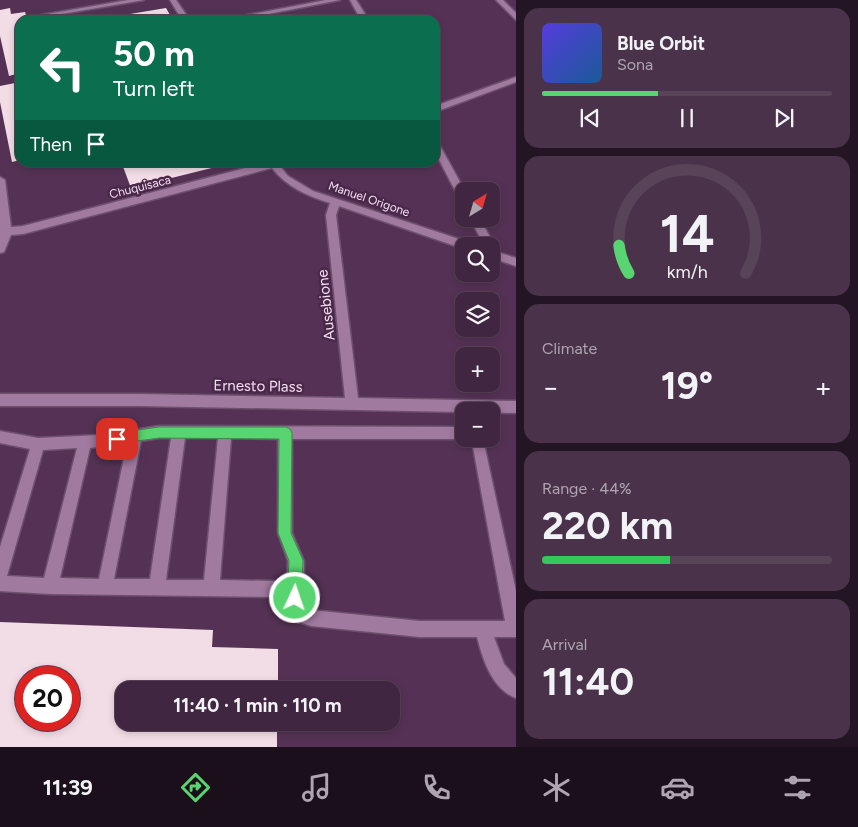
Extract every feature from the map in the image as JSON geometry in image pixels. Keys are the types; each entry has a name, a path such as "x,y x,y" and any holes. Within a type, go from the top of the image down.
{"street":[{"path":"44,15 141,0"},
{"path":"173,0 183,15"},
{"path":"253,15 337,0"},
{"path":"353,0 362,15"},
{"path":"499,0 516,18"},
{"path":"440,107 516,78"},
{"path":"440,153 455,182"},
{"name":"Chuquisaca","path":"4,232 23,230 262,167"},
{"name":"Manuel Origone","path":"276,167 294,185 335,203 455,242"},
{"path":"0,180 4,232 0,249"},
{"name":"Ausebione","path":"335,203 331,215 352,404"},
{"path":"500,255 516,262"},
{"name":"Ernesto Plass","path":"0,400 140,400 516,407"},
{"path":"0,436 38,444 85,442 159,432 455,433"},
{"path":"156,586 179,432"},
{"path":"211,588 225,433"},
{"path":"286,433 285,533 296,560 296,612 311,618 420,629 515,629 481,447"},
{"path":"105,587 135,436"},
{"path":"50,586 85,442"},
{"path":"0,573 38,444"},
{"path":"0,583 50,586 275,589 295,598"},
{"path":"483,629 493,665 499,675 516,690"}],"building":[{"path":"10,8 11,14 25,12 26,15 15,15 15,74 9,76 0,36 0,10"},
{"path":"166,8 170,15 124,15"},
{"path":"15,83 15,161 12,162 0,102 0,86"},
{"path":"123,167 216,167 131,188"},
{"path":"0,622 213,630 212,647 278,649 278,681 115,681 115,731 277,731 277,747 0,747"}],"route":[{"path":"117,439 159,432 286,433 284,517 285,533 296,560 295,598"}]}
